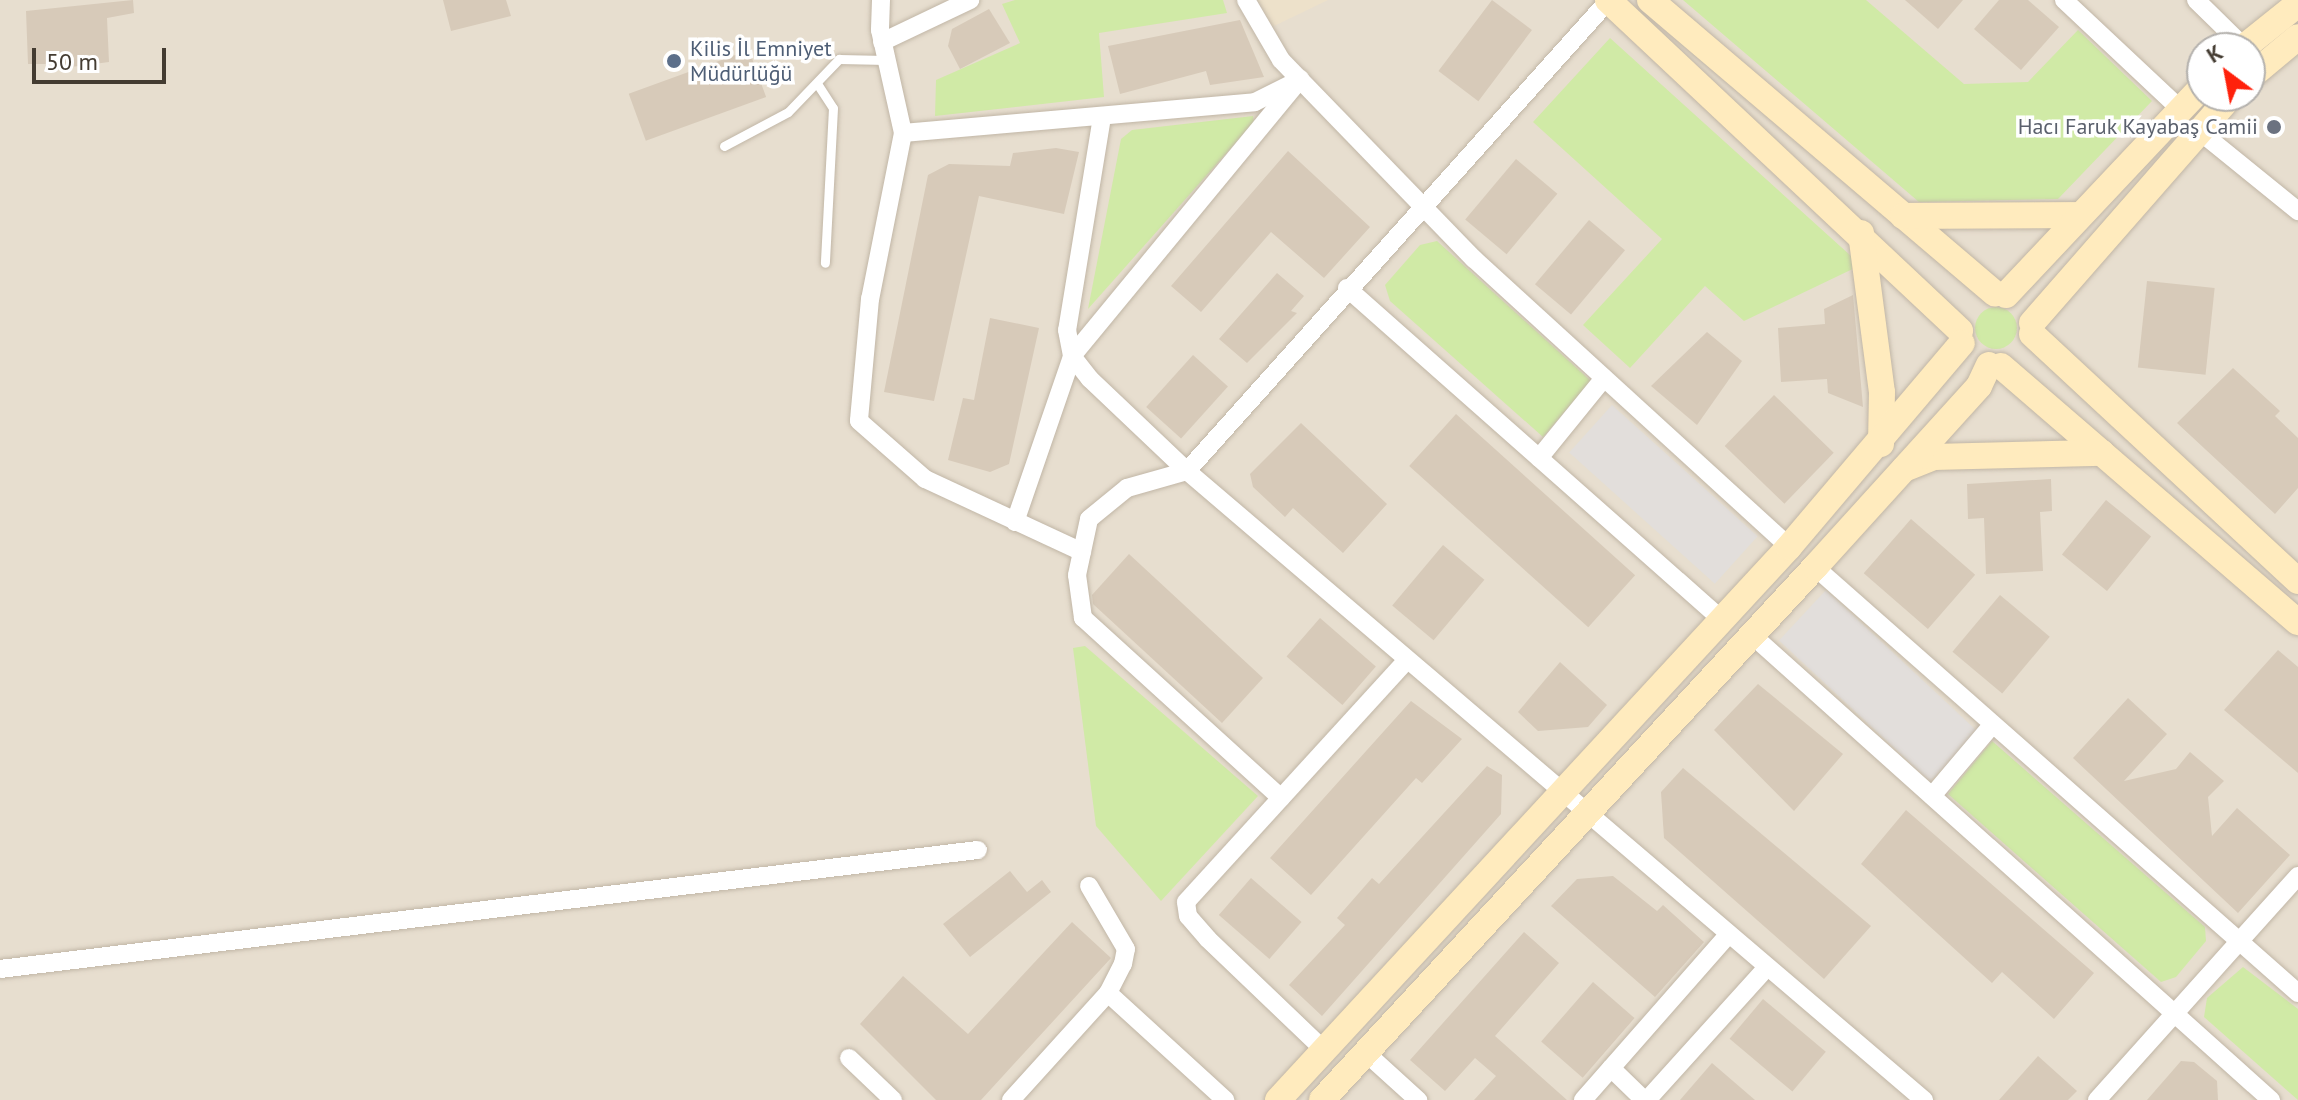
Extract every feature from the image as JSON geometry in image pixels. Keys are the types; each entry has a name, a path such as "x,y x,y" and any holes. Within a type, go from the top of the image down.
{"street":[{"path":"881,0 884,51 903,133 870,299 859,421 925,479 1082,552"},
{"path":"884,51 970,0"},
{"path":"1246,0 1300,79 1420,203 1604,378 1789,547"},
{"path":"1281,798 1083,618 1082,552 1097,506 1187,471 1420,203 1608,0 1861,233 1961,337 2102,453 2298,622"},
{"path":"1650,0 2000,295 2298,581"},
{"path":"2064,0 2179,108"},
{"path":"2196,0 2228,32"},
{"path":"2262,32 2298,4"},
{"path":"2266,64 2298,37"},
{"path":"903,133 1255,102 1300,79"},
{"path":"1015,522 1072,356 1300,79"},
{"path":"1278,1100 1881,444 1961,337 1967,308 2000,295 2186,102"},
{"path":"1322,1100 1815,567 1995,366 2022,355 2032,328 2215,112"},
{"path":"1102,117 1069,302 1072,356 1187,471 1924,1100"},
{"path":"2198,130 2298,211"},
{"path":"1903,216 2079,215"},
{"path":"1861,233 1878,350 1881,444"},
{"path":"1347,288 1721,619"},
{"path":"1539,458 1604,378"},
{"path":"1894,476 1933,457 2102,453"},
{"path":"1815,567 2298,993"},
{"path":"1752,635 2271,1100"},
{"path":"1325,1051 1188,916 1186,902 1407,660"},
{"path":"1932,796 1992,725"},
{"path":"0,969 978,850"},
{"path":"2097,1100 2298,876"},
{"path":"1011,1100 1108,993 1126,949 1089,886"},
{"path":"1583,1100 1729,934"},
{"path":"1611,1068 1645,1100 1767,967"},
{"path":"1108,993 1225,1100"},
{"path":"1365,1052 1418,1100"},
{"path":"849,1058 893,1100"}],"lane":[{"path":"724,146 767,127 818,85 839,59 884,51"},
{"path":"818,85 833,108 825,263"}],"shaded area":[{"path":"0,0 2298,0 2298,1100 0,1100"},
{"path":"1258,0 1328,0 1272,27"},
{"path":"1612,405 1758,536 1715,584 1569,453"},
{"path":"1826,590 1977,731 1930,782 1779,640"}],"green space":[{"path":"1015,0 1223,0 1227,13 1099,33 1104,97 935,116 936,80 1020,43 1002,4"},
{"path":"1683,0 1866,0 1964,84 2028,82 2078,30 2152,101 2058,199 1919,202"},
{"path":"1610,38 1861,265 1744,321 1705,286 1630,368 1583,325 1662,239 1533,122"},
{"path":"1253,116 1254,122 1088,309 1121,139 1132,130"},
{"path":"1437,241 1591,381 1543,437 1390,301 1385,285 1420,245"},
{"path":"1996,307 2011,313 2017,328 2011,343 1996,349 1981,343 1975,328 1981,313"},
{"path":"1085,646 1258,796 1161,901 1096,826 1073,648"},
{"path":"1992,741 2205,927 2206,941 2176,977 2161,982 1948,794"},
{"path":"2243,967 2298,1009 2298,1100 2204,1017 2207,998"}],"building":[{"path":"133,0 134,13 107,18 109,62 48,70 48,64 28,64 26,11"},
{"path":"443,0 506,0 511,16 451,31"},
{"path":"1492,0 1532,30 1478,101 1438,71"},
{"path":"1905,0 1963,0 1938,29"},
{"path":"1999,0 2028,0 2059,27 2021,70 1974,29"},
{"path":"989,9 1010,43 960,69 948,46 952,29"},
{"path":"1240,20 1264,77 1210,85 1206,71 1120,94 1108,46"},
{"path":"749,50 766,97 646,141 629,94"},
{"path":"1056,148 1079,152 1064,214 979,196 934,401 884,392 928,175 949,164 1010,166 1013,153"},
{"path":"1288,151 1370,227 1324,278 1271,232 1201,312 1171,286"},
{"path":"1516,159 1557,194 1507,254 1465,220"},
{"path":"1589,220 1625,250 1571,315 1535,284"},
{"path":"1277,273 1304,296 1291,311 1297,313 1247,363 1219,339"},
{"path":"2147,281 2215,288 2206,375 2138,368"},
{"path":"1853,295 1863,407 1828,393 1827,379 1781,382 1778,328 1825,324 1824,309"},
{"path":"990,318 1039,328 1009,464 990,472 948,460 963,398 974,400"},
{"path":"1707,332 1742,361 1697,425 1651,386"},
{"path":"1193,355 1228,386 1181,438 1146,407"},
{"path":"2233,368 2280,411 2275,416 2298,438 2298,488 2275,514 2177,423"},
{"path":"1774,395 1834,453 1784,504 1725,446"},
{"path":"1456,414 1635,575 1588,627 1409,466"},
{"path":"1301,423 1387,504 1343,553 1293,508 1285,517 1253,487 1250,474"},
{"path":"2051,479 2052,511 2040,512 2043,571 1986,574 1984,518 1968,519 1967,484"},
{"path":"2106,500 2151,537 2107,591 2062,554"},
{"path":"1911,519 1975,575 1928,629 1864,573"},
{"path":"1443,545 1484,580 1434,640 1392,606"},
{"path":"1129,554 1263,678 1222,723 1093,604 1092,595"},
{"path":"2000,595 2050,637 2002,693 1952,652"},
{"path":"1320,618 1376,667 1342,705 1287,656"},
{"path":"2278,650 2298,667 2298,773 2224,710"},
{"path":"1560,662 1607,705 1588,727 1538,731 1518,712"},
{"path":"1758,684 1843,754 1794,811 1714,730"},
{"path":"2128,698 2167,734 2124,781 2176,769 2190,752 2224,781 2208,797 2212,836 2237,808 2290,855 2238,913 2073,758"},
{"path":"1411,701 1462,739 1422,783 1416,778 1311,895 1270,858"},
{"path":"1487,766 1502,775 1501,814 1322,1016 1289,985 1345,925 1337,918 1372,878 1379,884"},
{"path":"1683,768 1871,926 1824,979 1664,838 1661,792"},
{"path":"1906,810 2094,973 2054,1019 2002,972 1992,983 1861,864"},
{"path":"1010,871 1027,892 1042,880 1051,892 970,957 943,924"},
{"path":"1613,876 1657,911 1663,905 1704,942 1655,997 1551,906 1577,879"},
{"path":"1251,878 1302,922 1269,959 1219,915"},
{"path":"1072,922 1111,958 981,1100 936,1100 860,1024 903,976 968,1034"},
{"path":"1524,932 1559,963 1495,1036 1567,1100 1474,1100 1496,1076 1475,1058 1445,1091 1410,1060"},
{"path":"1593,982 1635,1018 1583,1078 1541,1042"},
{"path":"1763,999 1826,1052 1792,1092 1730,1039"},
{"path":"2038,1056 2077,1091 2068,1100 1999,1100"},
{"path":"2181,1061 2194,1062 2217,1081 2218,1100 2147,1100"},
{"path":"1712,1063 1755,1100 1680,1100"}],"place":[{"name":"Kilis İl Emniyet Müdürlüğü","path":"674,61"},
{"name":"Hacı Faruk Kayabaş Camii","path":"2274,127"}]}
